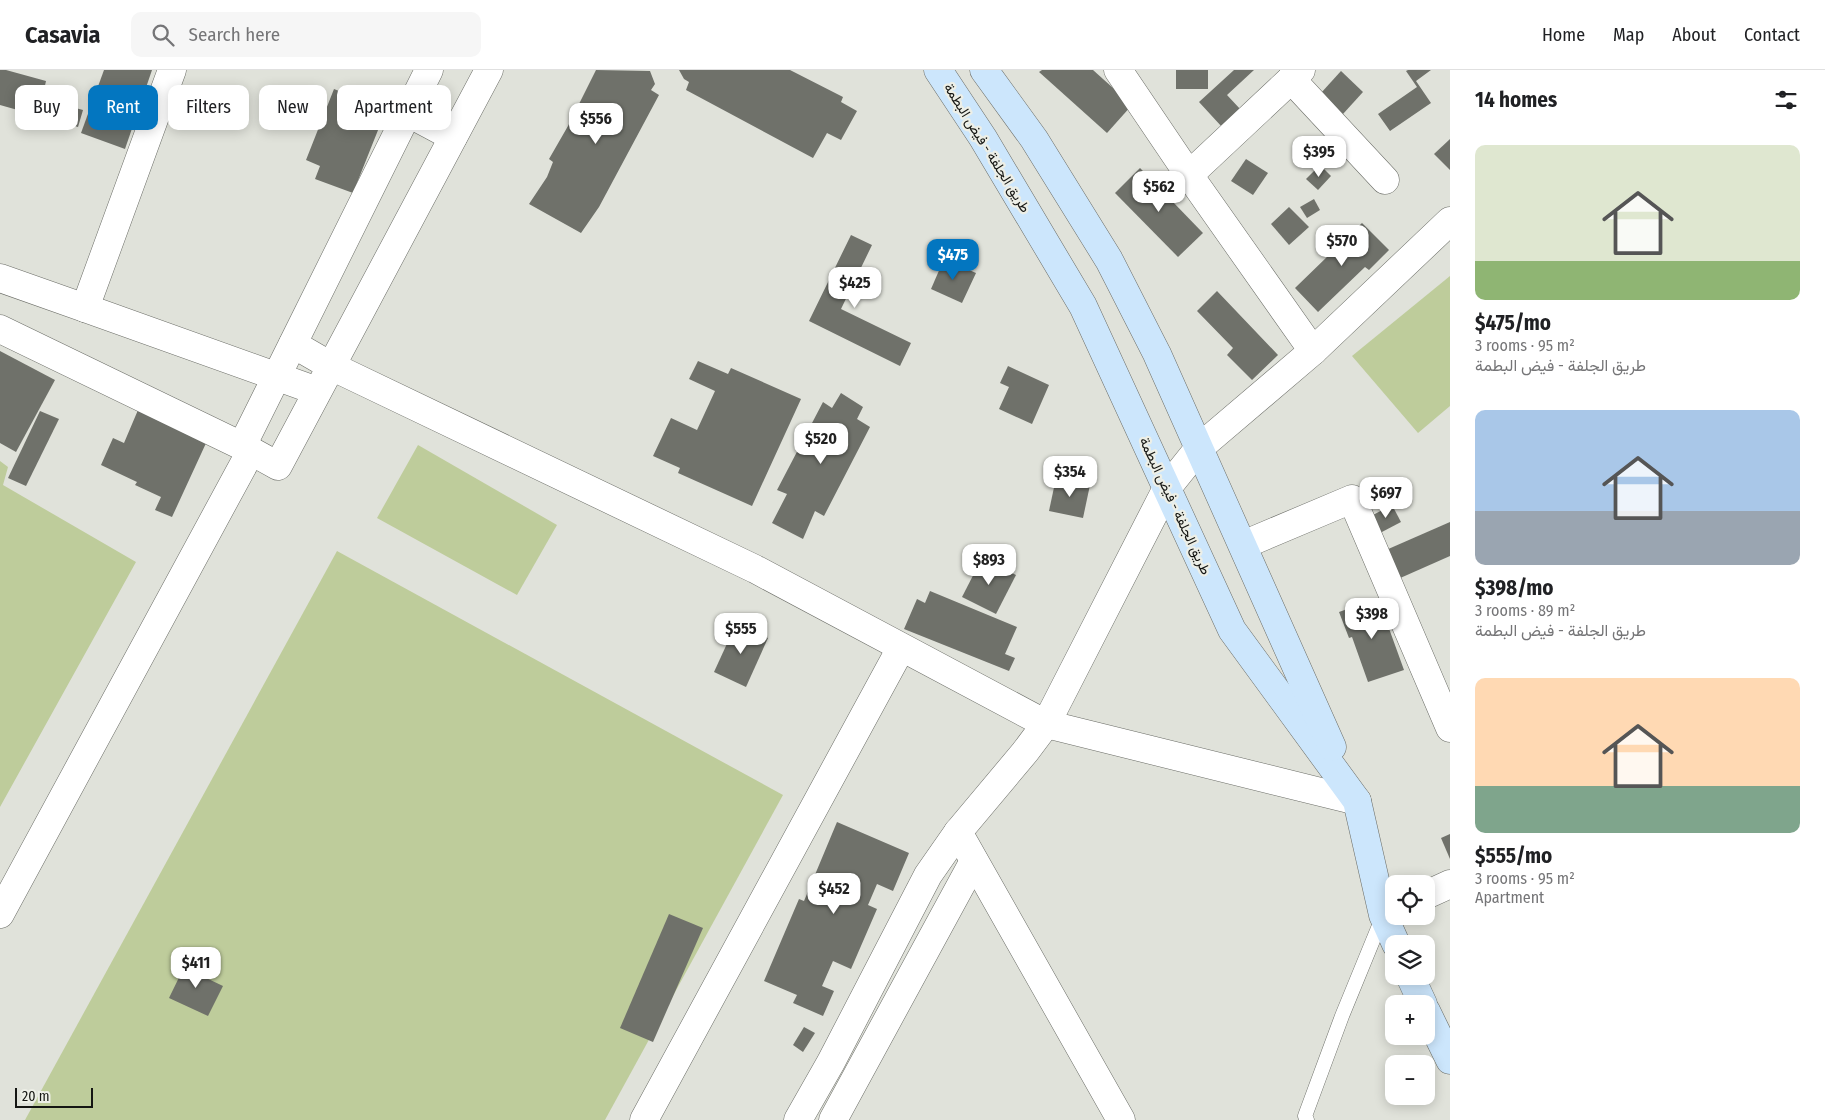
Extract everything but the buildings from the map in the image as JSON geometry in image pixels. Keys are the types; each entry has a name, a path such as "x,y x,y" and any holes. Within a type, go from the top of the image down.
{"main road":[{"name":"طريق الجلفة - فيض البطمة","path":"938,70 982,138 1083,306 1232,630 1357,801 1385,902"},
{"path":"990,72 1109,260 1157,354 1357,801"},
{"path":"1435,1029 1450,1060"}],"street":[{"path":"85,308 172,70"},
{"path":"422,85 429,70"},
{"path":"0,329 247,449 278,466 489,70"},
{"path":"1118,70 1189,175 1313,351"},
{"path":"1189,175 1296,75 1385,180"},
{"path":"0,914 247,449 276,376 400,130"},
{"path":"440,130 453,137"},
{"path":"798,1120 831,1062 928,875 958,832 1019,760 1046,724 1167,488 1199,448 1313,351 1450,221"},
{"path":"0,278 317,391"},
{"path":"293,344 331,366 755,568 901,648 1046,724 1357,801"},
{"path":"1243,545 1352,499 1450,728"},
{"path":"644,1120 901,648"},
{"path":"958,832 1121,1120"},
{"path":"833,1120 974,861"},
{"path":"1435,891 1450,884"}],"lane":[{"path":"1307,1120 1305,1116 1338,1025 1385,920"}],"green space":[{"path":"1450,276 1450,406 1418,433 1352,356"},
{"path":"418,445 557,525 517,595 377,518"},
{"path":"0,461 8,467 3,485 136,562 0,807"},
{"path":"337,551 783,795 605,1120 25,1120"}]}
